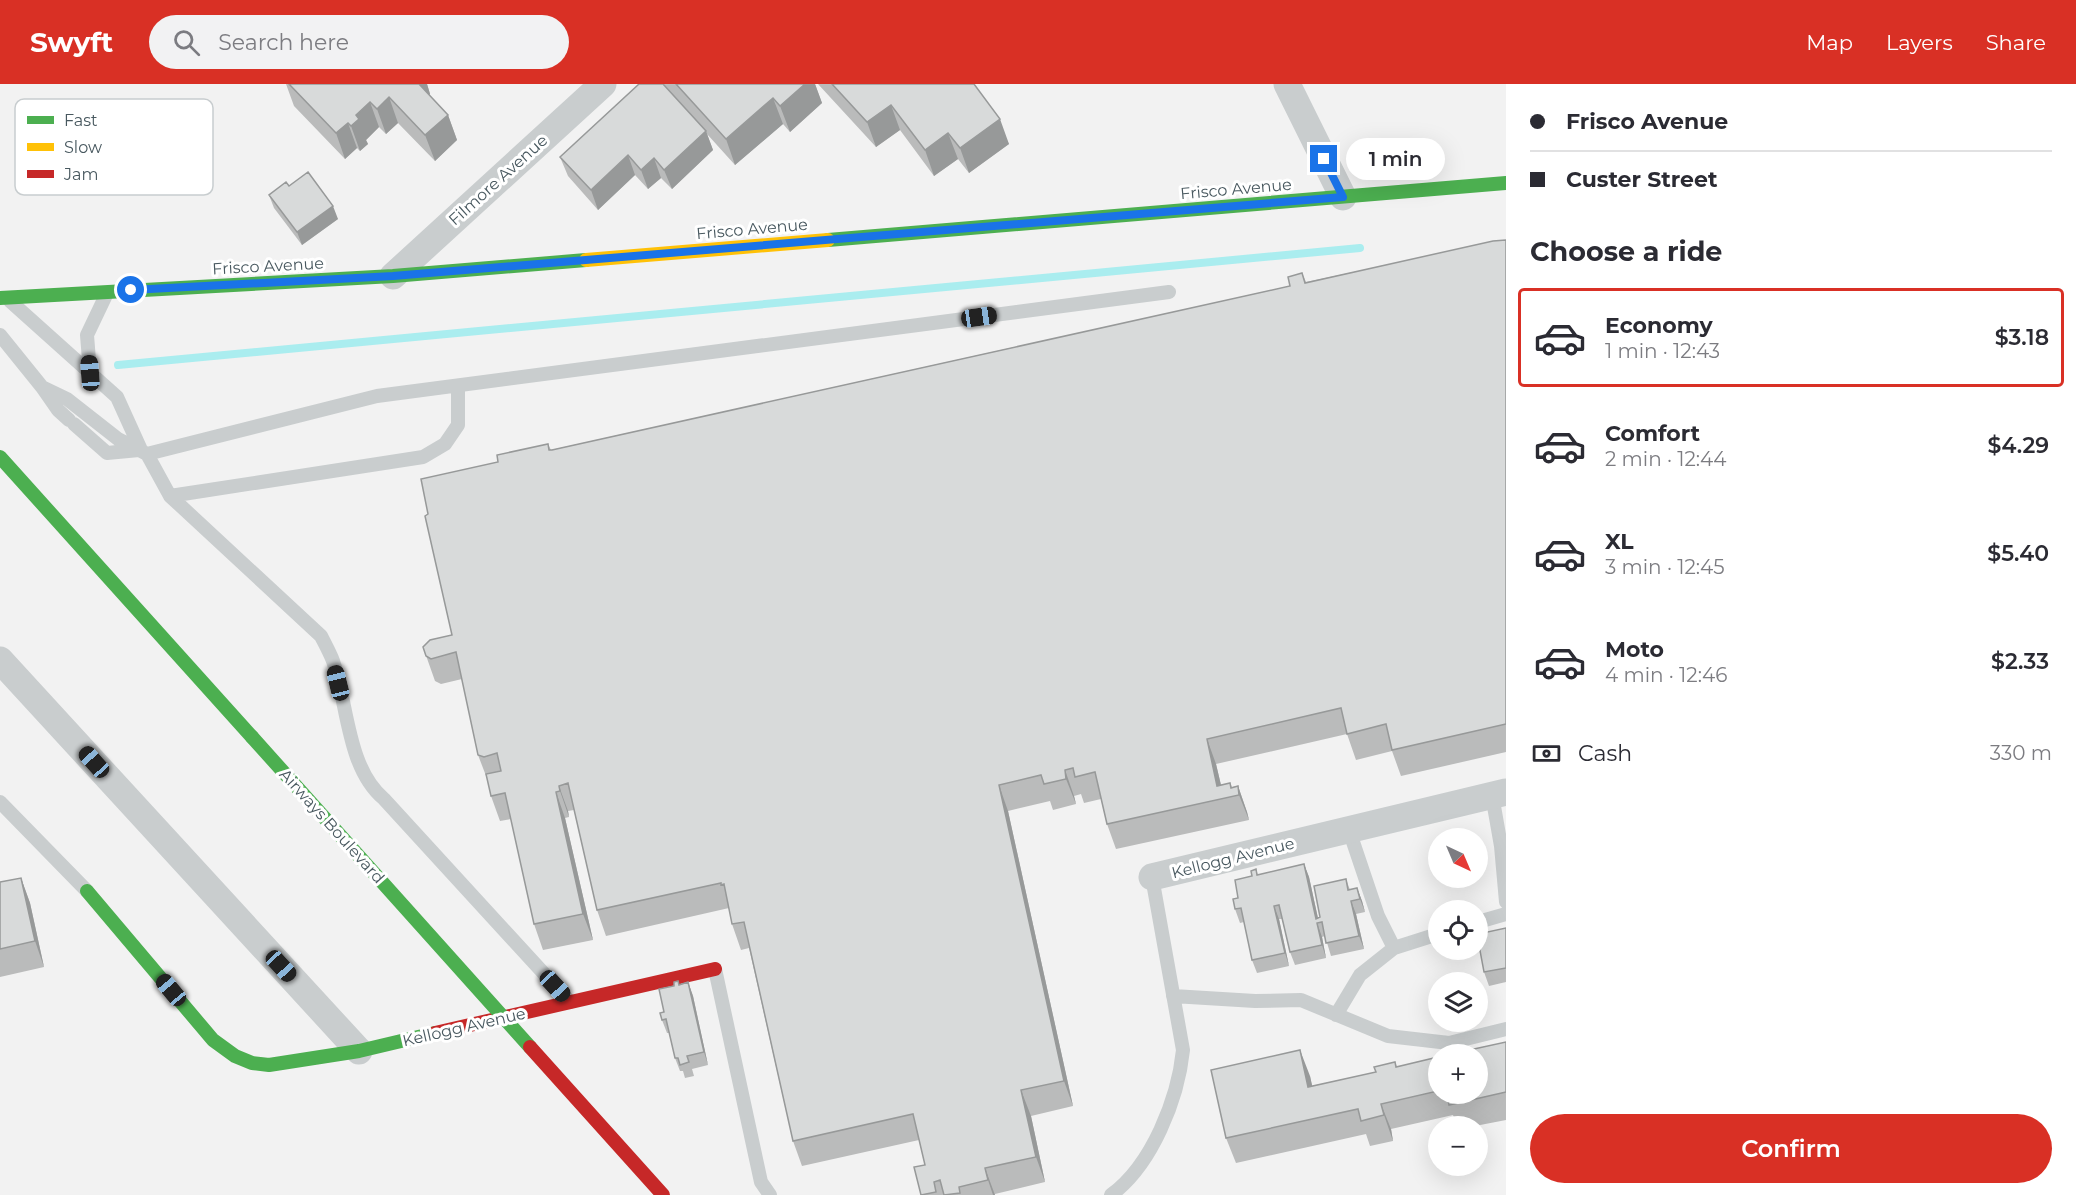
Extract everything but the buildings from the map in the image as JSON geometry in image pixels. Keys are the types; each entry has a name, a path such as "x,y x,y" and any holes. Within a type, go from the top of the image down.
{"street":[{"name":"Filmore Avenue","path":"393,276 603,84"},
{"path":"1287,84 1343,197"},
{"name":"Frisco Avenue","path":"3,298 393,276 1506,183"},
{"name":"Airways Boulevard","path":"0,458 663,1195"},
{"path":"0,660 359,1052"},
{"name":"Kellogg Avenue","path":"1152,877 1499,794"},
{"name":"Kellogg Avenue","path":"87,891 213,1040 235,1056 252,1063 269,1065 359,1052 715,969"}],"lane":[{"path":"90,373 87,335 107,292"},
{"path":"0,335 58,410 107,453 144,452 377,396 1169,292"},
{"path":"3,298 117,398 144,452 170,495 321,636 333,661 361,769 374,790 571,1003"},
{"path":"170,495 423,457 446,444 458,425 458,386"},
{"path":"42,387 67,399 118,439 144,452"},
{"path":"1499,794 1506,902"},
{"path":"0,802 87,891"},
{"path":"1349,830 1378,916 1394,948"},
{"name":"Kellogg Avenue","path":"1111,1195 1127,1181 1145,1157 1163,1123 1183,1050 1152,877"},
{"path":"1488,919 1506,914"},
{"path":"1336,1015 1360,975 1394,948 1428,937"},
{"name":"Kellogg Avenue","path":"715,969 761,1182 770,1195"},
{"path":"1173,996 1255,1001 1301,1000 1388,1036 1449,1043 1506,1029"}],"waterway":[{"path":"118,365 1360,248"}],"traffic: fast":[{"path":"828,240 1506,183"},
{"path":"0,298 393,276 586,260"},
{"path":"0,457 252,737"},
{"path":"252,737 530,1047"},
{"path":"87,891 213,1040 235,1056 252,1063 269,1065 359,1051 435,1033"}],"traffic: slow":[{"path":"586,260 828,240"}],"traffic: jam":[{"path":"435,1033 715,969"},
{"path":"530,1047 663,1195"}],"route":[{"path":"131,290 393,276 1343,197 1324,159"}]}
